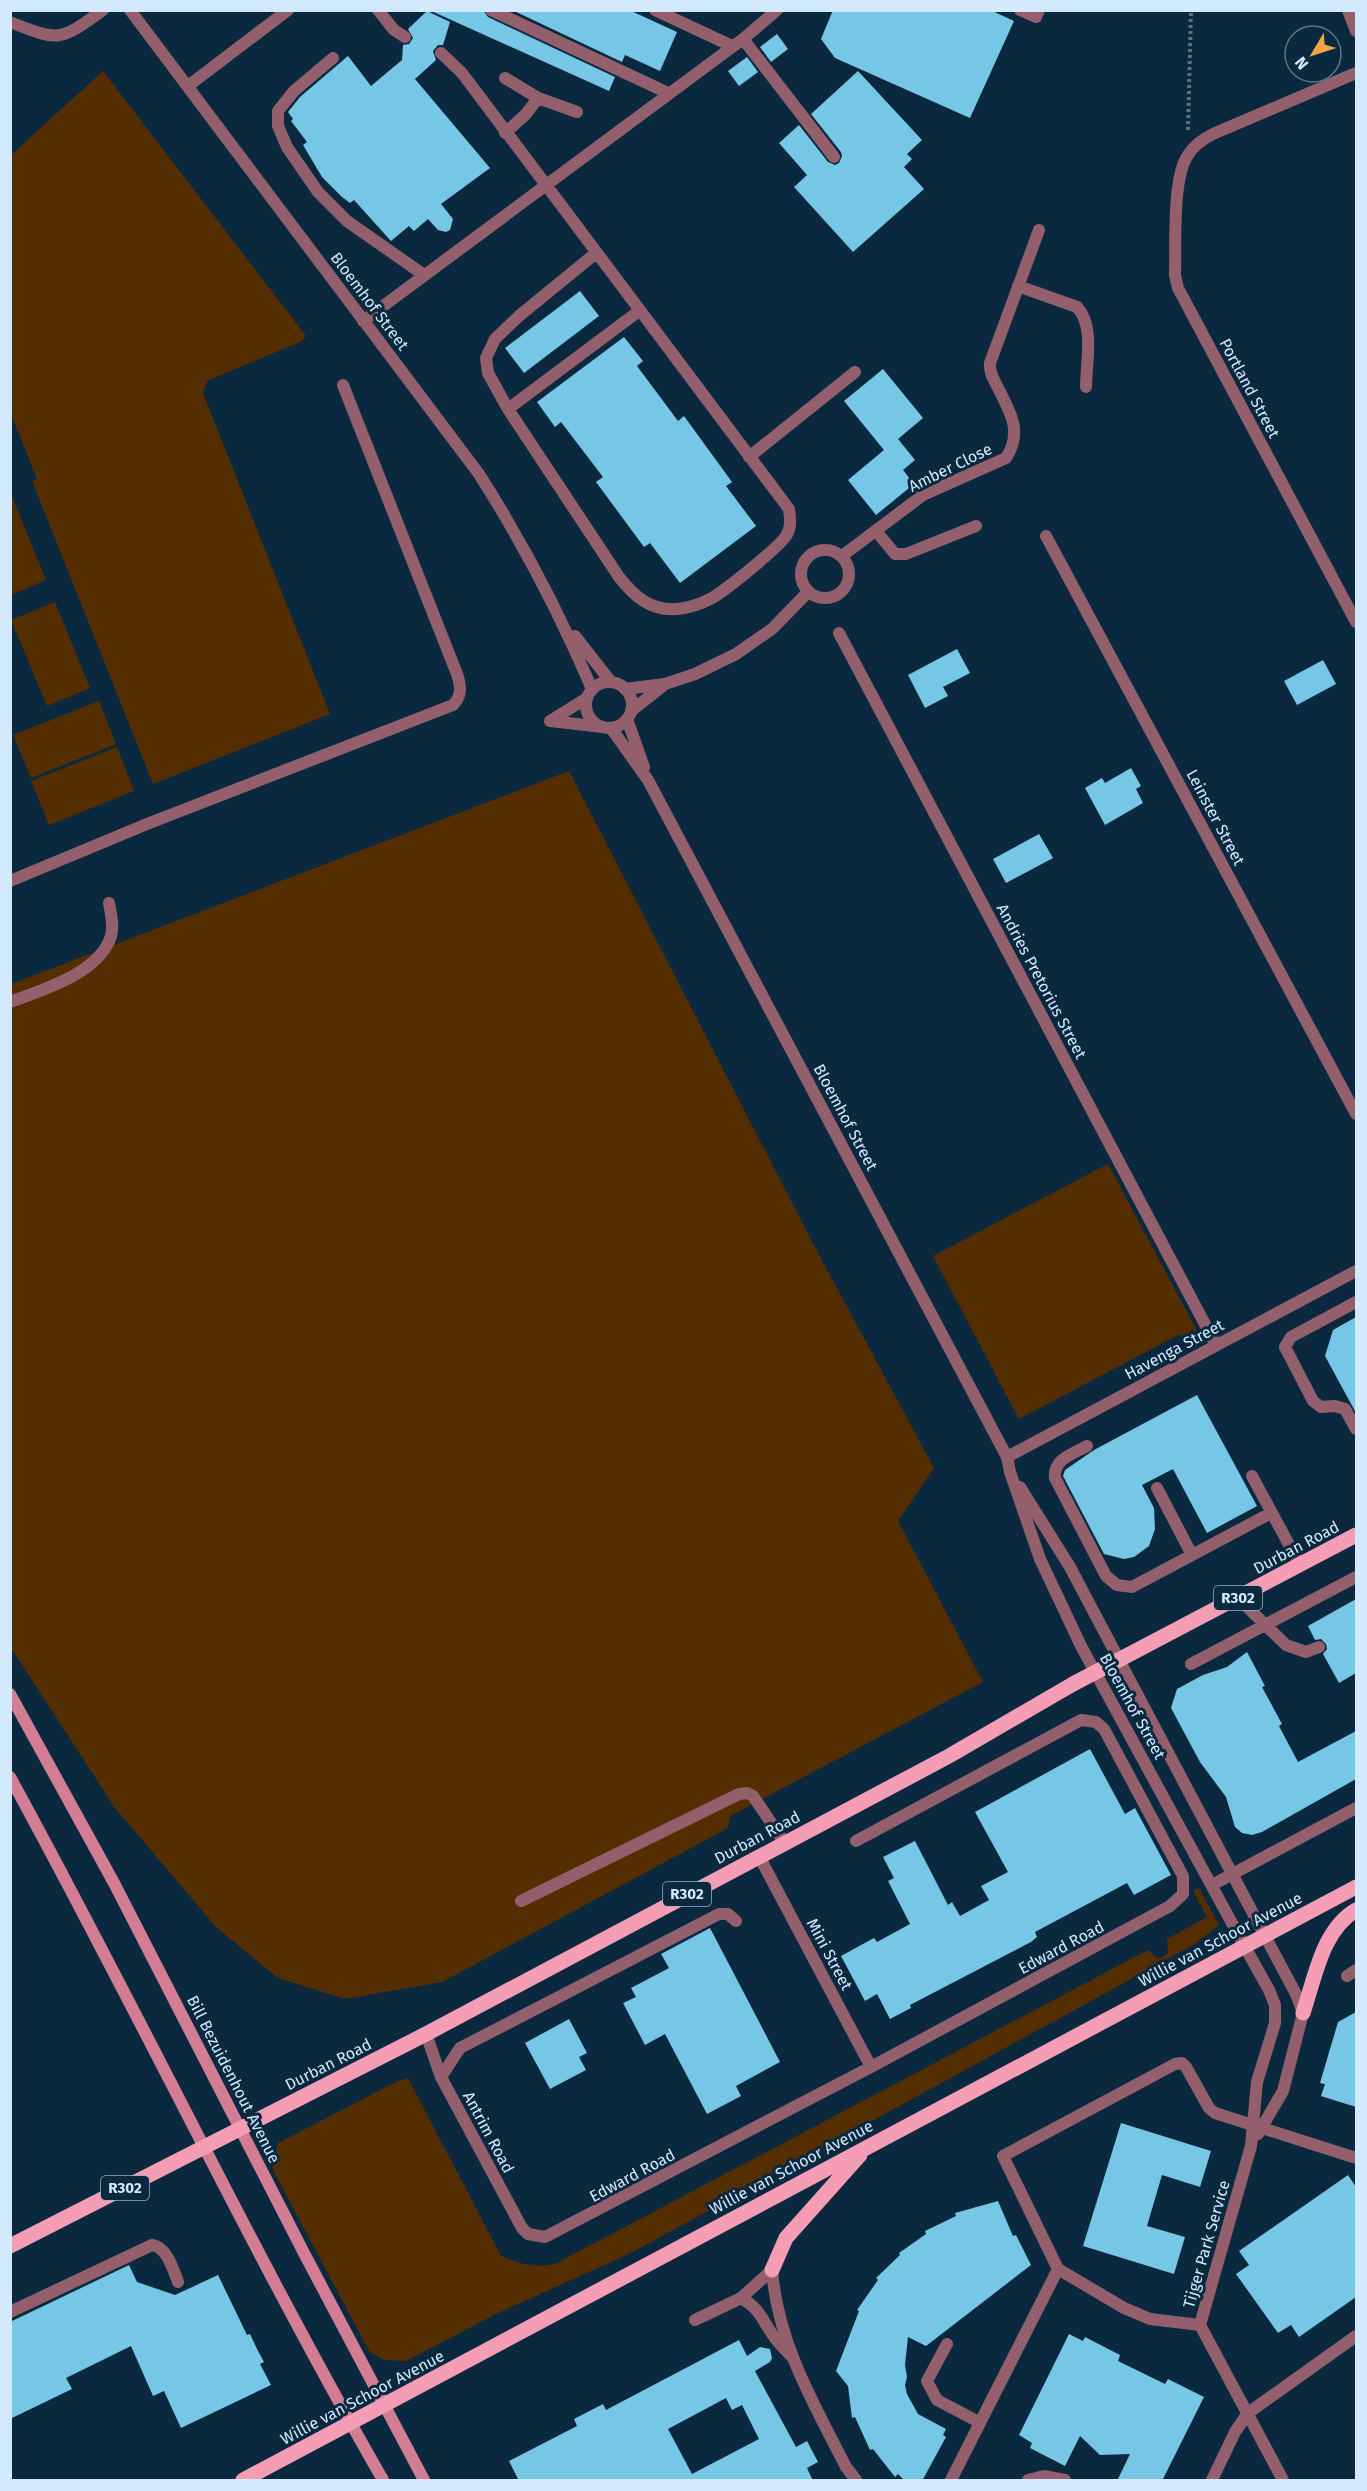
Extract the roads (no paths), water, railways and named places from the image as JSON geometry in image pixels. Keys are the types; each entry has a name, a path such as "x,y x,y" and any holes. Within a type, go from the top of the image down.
{"main road":[{"name":"Durban Road","path":"10,2246 426,2034 949,1756 1096,1672 1356,1535"},
{"name":"Bill Bezuidenhout Avenue","path":"10,1694 114,1883 424,2481"},
{"path":"10,1777 76,1897 204,2147 383,2481"},
{"name":"Willie van Schoor Avenue","path":"243,2481 1356,1887"},
{"path":"1303,2013 1330,1937 1339,1923 1356,1910"},
{"path":"772,2270 786,2238 868,2146"}],"street":[{"path":"10,22 46,36 59,37 71,33 103,10"},
{"name":"Bloemhof Street","path":"130,10 479,474 510,524 564,624 590,693 587,712 591,719 607,728 648,780 1007,1457 1040,1559 1081,1646 1245,1947"},
{"path":"188,86 288,10"},
{"path":"378,10 394,30 405,37"},
{"path":"491,10 668,93"},
{"path":"655,10 737,43 834,157"},
{"path":"363,321 737,43 777,10"},
{"path":"1020,10 1036,17 1039,10"},
{"path":"1348,10 1356,31"},
{"path":"441,53 462,73 789,509 791,523 787,535 774,549 713,598 693,606 675,609 651,605 633,595 508,409 488,373 486,358 495,339 519,316 596,253"},
{"path":"333,58 294,91 278,111 278,126 287,147 318,192 346,221 424,275"},
{"name":"Portland Street","path":"1356,73 1213,134 1195,146 1188,155 1180,175 1175,275 1178,288 1356,622"},
{"path":"505,78 538,98 577,112"},
{"path":"505,133 526,114 538,98"},
{"name":"Amber Close","path":"842,556 923,495 1006,458 1012,448 1016,430 991,376 990,363 1039,230"},
{"path":"1018,286 1077,307 1083,314 1087,325 1086,387"},
{"path":"508,409 639,311"},
{"path":"749,457 855,372"},
{"path":"10,881 147,824 453,705 458,699 460,683 457,674 343,385"},
{"path":"876,531 895,554 906,554 976,526"},
{"name":"Leinster Street","path":"1046,536 1356,1114"},
{"path":"824,550 842,556 849,576 843,590 837,595 822,598 808,592 803,585 801,569 809,556 824,550"},
{"path":"625,689 665,684 695,674 736,654 772,629 808,592"},
{"name":"Bloemhof Street","path":"564,624 611,682 625,689 631,699 629,715 648,780"},
{"name":"Andries Pretorius Street","path":"838,633 1216,1345"},
{"path":"611,682 598,685 550,721 607,728 617,727 665,684"},
{"path":"10,1002 63,983 93,961 108,944 111,935 109,903"},
{"name":"Havenga Street","path":"1007,1457 1356,1271"},
{"path":"1356,1302 1291,1337 1285,1347 1313,1401 1321,1407 1335,1406 1345,1409 1356,1429"},
{"path":"1088,1446 1059,1462 1055,1468 1055,1479 1111,1581 1124,1587 1132,1587 1271,1513"},
{"name":"Bloemhof Street","path":"1010,1472 1070,1568 1265,1936"},
{"path":"1252,1476 1300,1565"},
{"path":"1156,1488 1192,1555"},
{"path":"1191,1664 1356,1577"},
{"path":"1238,1598 1295,1650 1306,1652 1319,1647"},
{"name":"Edward Road","path":"536,2237 553,2234 872,2067 1170,1906 1183,1894 1183,1876 1104,1729 1089,1720 1081,1720 856,1841"},
{"path":"521,1901 739,1794 747,1793 753,1796 784,1842"},
{"path":"1212,1885 1356,1808"},
{"name":"Mini Street","path":"759,1856 872,2067"},
{"path":"441,2077 460,2048 719,1914 728,1914 736,1921"},
{"path":"1265,1936 1296,1994 1303,2013"},
{"name":"Tijger Park Service","path":"1245,1947 1269,1990 1275,2014 1271,2039 1257,2082 1258,2126"},
{"name":"Tijger Park Service","path":"1283,2481 1200,2325 1251,2146 1258,2126 1283,2091 1303,2013"},
{"name":"Antrim Road","path":"426,2034 441,2077 522,2228 536,2237"},
{"path":"1200,2325 1150,2319 1124,2308 1058,2269 1003,2156 1175,2064 1182,2063 1209,2108 1215,2113 1356,2158"},
{"path":"10,2312 152,2245 164,2252 178,2282"},
{"path":"951,2481 1058,2269"},
{"path":"694,2320 741,2298 772,2270"},
{"path":"772,2270 776,2307 791,2356 846,2467 856,2481"},
{"path":"741,2298 753,2305 774,2337 791,2356"},
{"path":"1212,2481 1235,2432 1248,2414 1356,2336"},
{"path":"947,2344 927,2381 937,2400 979,2422"},
{"path":"1028,2481 1044,2475 1065,2481"}]}
